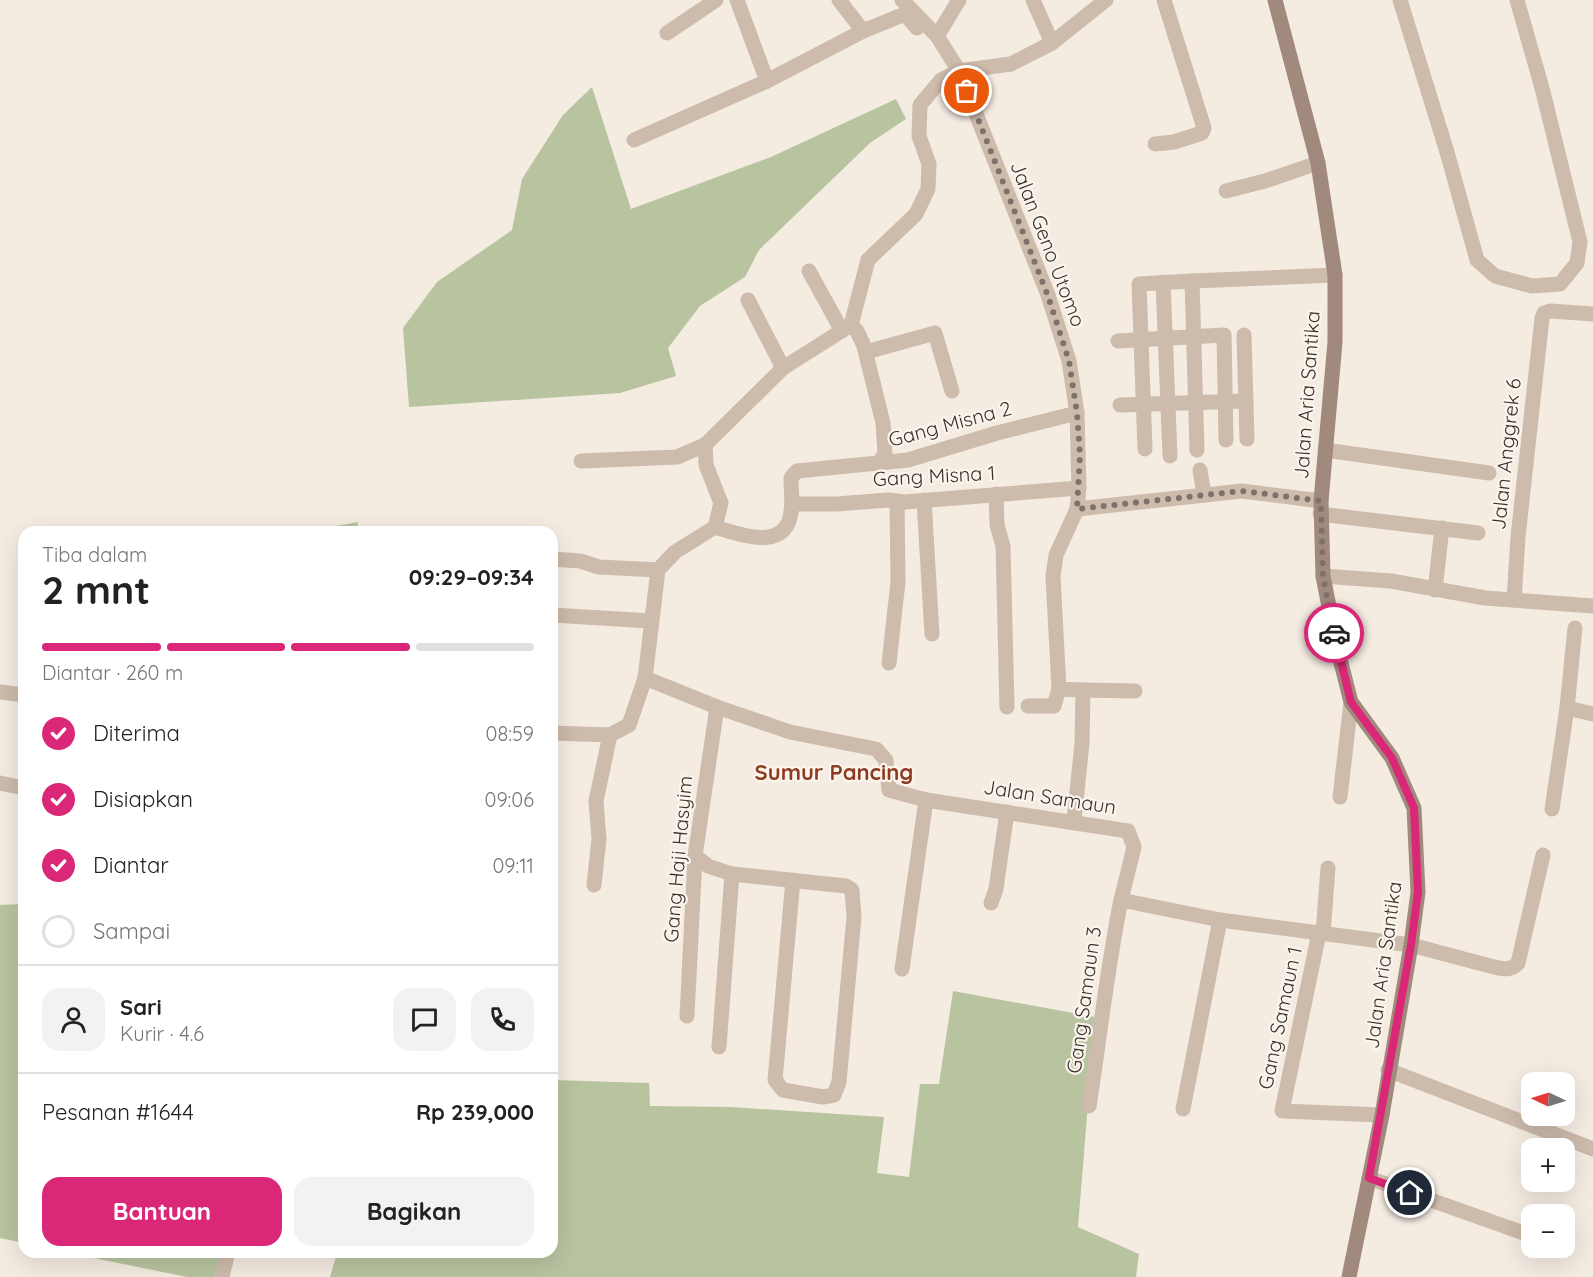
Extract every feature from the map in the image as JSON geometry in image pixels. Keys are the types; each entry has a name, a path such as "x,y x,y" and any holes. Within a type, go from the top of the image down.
{"street":[{"path":"667,33 716,0"},
{"path":"737,0 767,81"},
{"path":"839,0 863,31"},
{"path":"937,36 958,0"},
{"path":"1033,0 1052,44"},
{"path":"581,461 677,457 705,445 783,368 847,328 868,260 916,214 928,189 928,164 919,136 920,105 941,80 956,72 1011,64 1052,44 1106,0"},
{"path":"1155,144 1202,134 1204,128 1164,0"},
{"name":"Jalan Aria Santika","path":"1275,0 1318,163 1335,275 1335,342 1321,507 1323,576 1351,702 1392,758 1414,808 1418,892 1411,945 1382,1115 1349,1277"},
{"path":"1400,0 1447,152 1477,260 1495,276 1532,286 1560,284 1577,262 1580,242 1542,88 1517,0"},
{"path":"634,140 767,81 906,8 956,72"},
{"path":"921,26 937,36 956,72"},
{"name":"Jalan Geno Utomo","path":"956,72 1048,296 1069,361 1077,413 1079,488 1077,509 1056,555 1053,576 1059,689"},
{"path":"1226,191 1318,163"},
{"path":"809,271 847,328 861,338 884,423 885,453 879,463"},
{"path":"1145,449 1139,284 1335,275"},
{"path":"1192,281 1197,450"},
{"path":"1163,282 1170,456"},
{"path":"748,300 783,368"},
{"name":"Jalan Anggrek 6","path":"1514,600 1540,330 1544,313 1551,311 1593,314"},
{"path":"866,352 934,333 952,391"},
{"path":"1118,341 1224,335 1226,440"},
{"path":"1244,335 1247,439"},
{"path":"1120,405 1246,401"},
{"name":"Gang Misna 2","path":"715,527 739,534 767,538 781,531 789,522 792,504 791,477 797,471 908,460 997,433 1077,413"},
{"path":"558,733 609,735 629,725 645,678 658,570 675,552 715,527 721,503 706,465 705,445"},
{"path":"1325,450 1489,473"},
{"path":"1200,470 1204,495"},
{"name":"Gang Misna 1","path":"792,504 837,504 888,500 897,502 1079,488"},
{"path":"1077,509 1242,491 1321,507 1478,532"},
{"path":"996,494 997,525 1003,546 1007,707"},
{"path":"924,500 932,634"},
{"path":"890,663 898,582 897,502"},
{"path":"1435,590 1442,528"},
{"path":"558,559 580,561 598,567 658,570"},
{"path":"1323,576 1391,581 1435,590 1514,600 1593,606"},
{"path":"558,615 651,621"},
{"path":"1552,809 1567,708 1575,628"},
{"name":"Jalan Samaun","path":"645,678 717,707 790,732 876,749 886,760 889,790 926,800 1128,831 1134,847 1121,900"},
{"path":"1028,706 1054,706 1059,689 1135,692"},
{"path":"1074,821 1082,743 1083,690"},
{"path":"0,692 18,694"},
{"path":"1340,797 1351,702"},
{"name":"Gang Haji Hasyim","path":"687,1016 695,856 717,707"},
{"path":"1567,708 1593,714"},
{"path":"594,885 599,839 596,801 609,735"},
{"path":"0,783 18,785"},
{"path":"902,969 926,800"},
{"path":"991,903 996,889 1007,812"},
{"path":"1121,900 1220,920 1411,945 1505,970 1513,968 1518,963 1542,855"},
{"path":"695,856 708,866 732,874 793,880 846,886 852,890 854,917 839,1082 834,1095 823,1097 783,1090 775,1080 793,880"},
{"name":"Gang Samaun 1","path":"1328,868 1321,933 1282,1111 1382,1115"},
{"path":"719,1047 732,874"},
{"name":"Gang Samaun 3","path":"1089,1106 1101,1033 1109,958 1121,900"},
{"path":"1183,1108 1220,920"},
{"path":"1388,1070 1593,1149"},
{"path":"1369,1178 1521,1232"},
{"path":"222,1277 227,1258"}],"green space":[{"path":"592,87 631,209 771,157 896,99 906,119 870,143 759,250 745,277 700,306 668,348 676,376 620,393 409,407 403,328 437,282 512,230 522,179 563,115"},
{"path":"358,522 358,526 336,526"},
{"path":"18,904 18,1242 0,1238 0,905"},
{"path":"953,991 1095,1017 1078,1227 1139,1254 1136,1277 330,1277 336,1258 558,1258 558,1080 649,1083 650,1106 731,1107 884,1117 877,1173 909,1177 920,1084 939,1084"},
{"path":"94,1258 221,1258 214,1277 187,1277"}],"way so far":[{"path":"967,91 1048,296 1069,361 1077,413 1080,455 1077,509 1242,491 1321,501 1323,576 1334,633"}],"district":[{"name":"Sumur Pancing","path":"834,772"}],"route":[{"path":"1334,633 1351,702 1392,758 1414,808 1418,892 1382,1115 1369,1178 1410,1193"}]}
